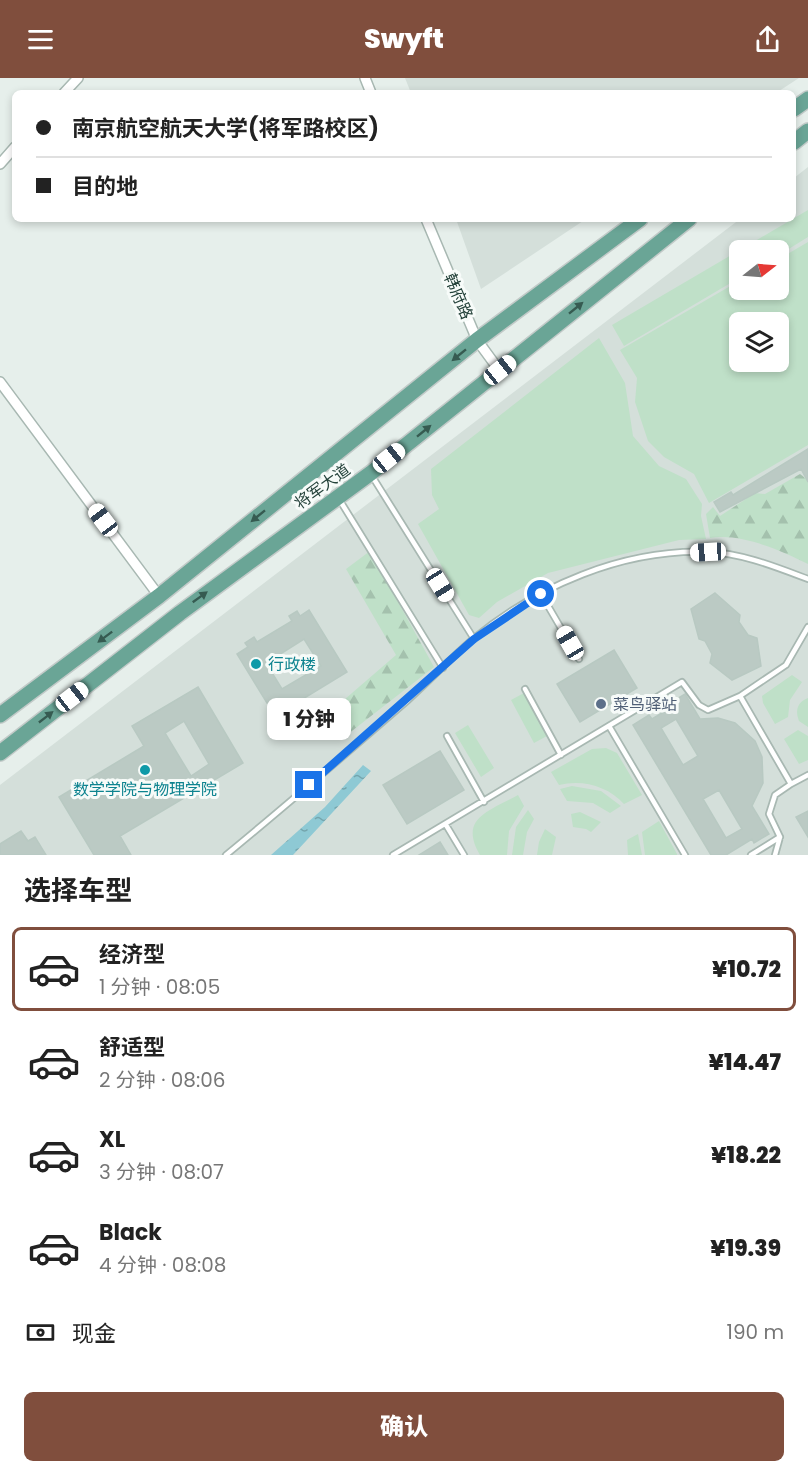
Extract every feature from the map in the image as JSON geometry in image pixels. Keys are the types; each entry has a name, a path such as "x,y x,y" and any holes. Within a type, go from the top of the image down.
{"main road":[{"path":"796,140 808,131"},
{"name":"将军大道","path":"0,715 159,596 477,340 636,222"},
{"name":"将军大道","path":"0,753 180,613 371,473 685,222"}],"street":[{"path":"67,90 78,78"},
{"path":"0,164 12,150"},
{"name":"韩府路","path":"427,222 477,340 500,370"},
{"path":"0,382 159,596"}],"lane":[{"path":"371,473 474,639"},
{"path":"338,496 443,668"},
{"path":"226,855 474,639 541,594 595,569 657,554 708,552 755,560 808,579"},
{"path":"541,594 579,659"},
{"path":"393,855 682,682 699,705 708,710 740,696 786,665 808,627"},
{"path":"525,689 561,755"},
{"path":"740,696 791,784"},
{"path":"609,726 685,855"},
{"path":"447,736 484,802"},
{"path":"775,855 780,837 769,814 775,795 808,775"},
{"path":"446,825 464,855"},
{"path":"751,855 780,837"}],"shaded area":[{"path":"405,78 799,78 781,90 410,90"},
{"path":"808,167 808,855 0,855 0,785 736,222 796,222 796,176"},
{"path":"457,222 582,222 481,289"}],"green space":[{"path":"808,210 808,237 789,249 789,240 757,240 788,222 796,222 796,217"},
{"path":"808,242 808,445 709,503 694,474 664,457 648,441 635,402 637,378 620,350 729,287 729,300 789,300 789,253"},
{"path":"729,256 729,284 624,346 612,325"},
{"path":"599,338 625,383 633,436 659,466 686,479 702,504 701,516 706,539 679,540 548,573 497,602 479,618 469,615 418,524 439,509 432,495 431,469"},
{"path":"800,474 808,480 808,564 773,548 747,540 710,538 706,514 713,507 720,516 755,493 765,494"},
{"path":"370,551 434,667 348,734 330,712 396,655 346,569"},
{"path":"792,675 802,682 790,700 788,717 775,724 763,703 762,696"},
{"path":"524,693 547,736 534,743 511,700"},
{"path":"808,698 808,727 799,721 797,714 799,704"},
{"path":"468,725 494,768 481,777 455,733"},
{"path":"798,730 808,736 808,760 799,764 784,739"},
{"path":"606,748 617,753 642,795 624,804 602,788 577,783 559,785 551,772 592,749"},
{"path":"572,786 601,791 621,806 610,813 593,803 567,801 560,789"},
{"path":"518,795 524,806 509,831 507,855 480,855 474,842 475,824 488,811"},
{"path":"528,810 534,819 527,832 523,855 512,855 516,827"},
{"path":"580,812 601,822 591,832 573,827 571,814"},
{"path":"659,821 677,855 645,855 642,832"},
{"path":"545,829 556,837 552,855 537,855 539,842"},
{"path":"638,834 642,855 628,855 627,840"}],"water":[{"path":"363,765 371,771 293,855 271,855 325,807"}],"building":[{"path":"808,449 808,482 801,469 720,512 714,502 731,492 733,495"},
{"path":"715,593 740,615 739,622 748,635 757,638 761,666 732,680 710,663 712,654 705,641 699,639 691,609"},
{"name":"行政楼","path":"309,610 347,672 275,716 237,654 248,647 245,643 254,637 257,642 292,621 289,616 297,611 300,616","holes":["304,639 321,666 282,689 266,663"]},
{"path":"614,650 637,688 580,722 557,684"},
{"name":"数学学院与物理学院","path":"198,687 243,763 120,836 131,855 94,855 59,797 144,746 132,726","holes":["184,721 209,764 191,776 165,733"]},
{"path":"685,694 700,719 718,718 735,723 755,741 762,757 763,783 752,806 769,834 754,843 752,839 726,855 711,855 633,725 649,715 652,719 672,707 670,703","holes":["676,719 698,756 683,765 661,728","719,790 742,829 726,838 703,799"]},
{"path":"440,751 464,790 407,824 383,785"},
{"path":"808,811 808,837 796,817"},
{"path":"21,831 28,841 35,837 46,855 0,855 0,844"},
{"path":"440,842 448,855 419,855"}],"place":[{"name":"行政楼","path":"256,664"},
{"name":"菜鸟驿站","path":"601,704"},
{"name":"数学学院与物理学院","path":"145,770"}],"route":[{"path":"309,785 409,699 474,639 541,594"}]}
